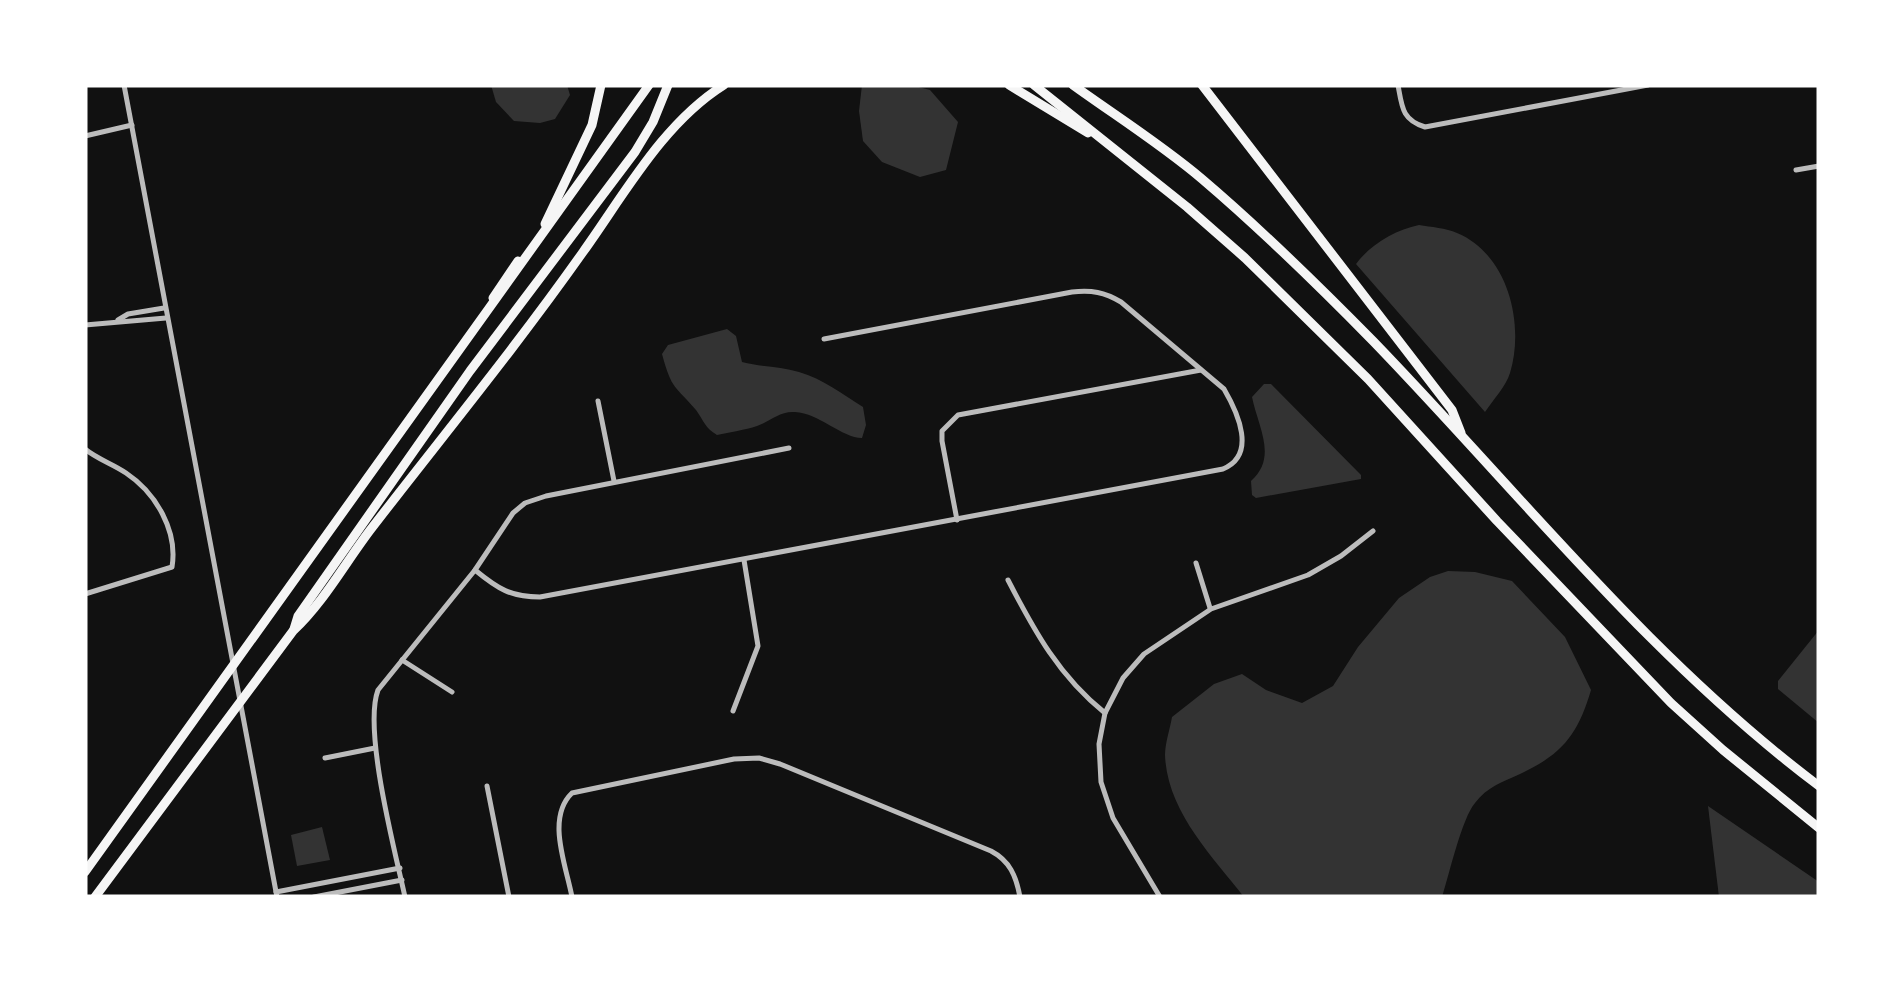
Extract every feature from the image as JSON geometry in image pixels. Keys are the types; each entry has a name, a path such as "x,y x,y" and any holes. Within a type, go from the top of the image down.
{"highway":[{"path":"488,309 496,290 545,224 559,198 592,125 601,85"},
{"path":"85,872 649,85"},
{"path":"95,897 292,631 306,618 531,326 653,155 681,119 724,85"},
{"path":"1009,85 1116,152"},
{"path":"1034,85 1187,207 1257,270 1368,378 1497,521 1672,702 1819,828"},
{"path":"1073,85 1198,176 1267,236 1375,344 1662,652 1726,711 1819,786"},
{"path":"1202,85 1452,410 1462,436"},
{"path":"292,631 298,616 470,372 635,152 667,88"}],"street":[{"path":"124,85 276,894 400,868"},
{"path":"1398,85 1403,112 1412,123 1425,127 1648,85"},
{"path":"85,136 132,125"},
{"path":"1796,170 1819,166"},
{"path":"476,570 499,591 516,597 540,598 1234,464 1242,454 1234,406 1224,388 1122,302 1091,290 824,338"},
{"path":"116,322 128,314 164,308"},
{"path":"85,324 129,324 166,318"},
{"path":"957,520 942,431 958,415 1201,370"},
{"path":"598,401 614,482"},
{"path":"405,897 375,748 372,706 378,690 476,570 513,513 525,503 614,482 789,448"},
{"path":"85,449 131,476 161,511 173,535 174,552 172,566 85,594"},
{"path":"1160,897 1113,818 1102,782 1099,744 1104,713 1123,678 1144,654 1211,609 1308,575 1341,556 1372,531"},
{"path":"734,710 758,646 744,560"},
{"path":"1196,563 1211,609"},
{"path":"1008,580 1040,642 1062,672 1104,713"},
{"path":"402,660 452,692"},
{"path":"325,758 375,748"},
{"path":"572,897 558,826 563,802 585,788 734,759 759,758 990,850 1004,858 1020,897"},
{"path":"487,786 509,897"},
{"path":"314,897 402,880"}],"shaded area":[{"path":"491,85 567,85 570,95 555,119 540,123 514,121 496,102"},
{"path":"862,85 911,85 930,90 958,122 946,170 920,177 882,162 863,141 859,111"},
{"path":"1419,225 1453,231 1475,243 1489,257 1508,292 1515,333 1514,354 1508,378 1485,412 1356,264 1384,239"},
{"path":"727,329 736,336 742,362 808,375 863,407 866,425 862,438 795,412 748,429 717,435 713,432 675,386 662,354 668,345"},
{"path":"1264,384 1271,384 1361,479 1256,498 1252,495 1251,481 1259,472 1265,452 1252,397"},
{"path":"1448,571 1475,572 1512,581 1565,637 1591,690 1574,731 1547,759 1495,786 1475,803 1442,897 1244,897 1193,832 1174,795 1165,755 1172,717 1214,684 1242,674 1266,690 1302,703 1333,686 1358,647 1399,598 1430,577"},
{"path":"1819,630 1819,723 1778,689 1778,681"},
{"path":"1708,806 1819,882 1819,897 1719,897"},
{"path":"322,827 330,860 297,866 291,835"}]}
